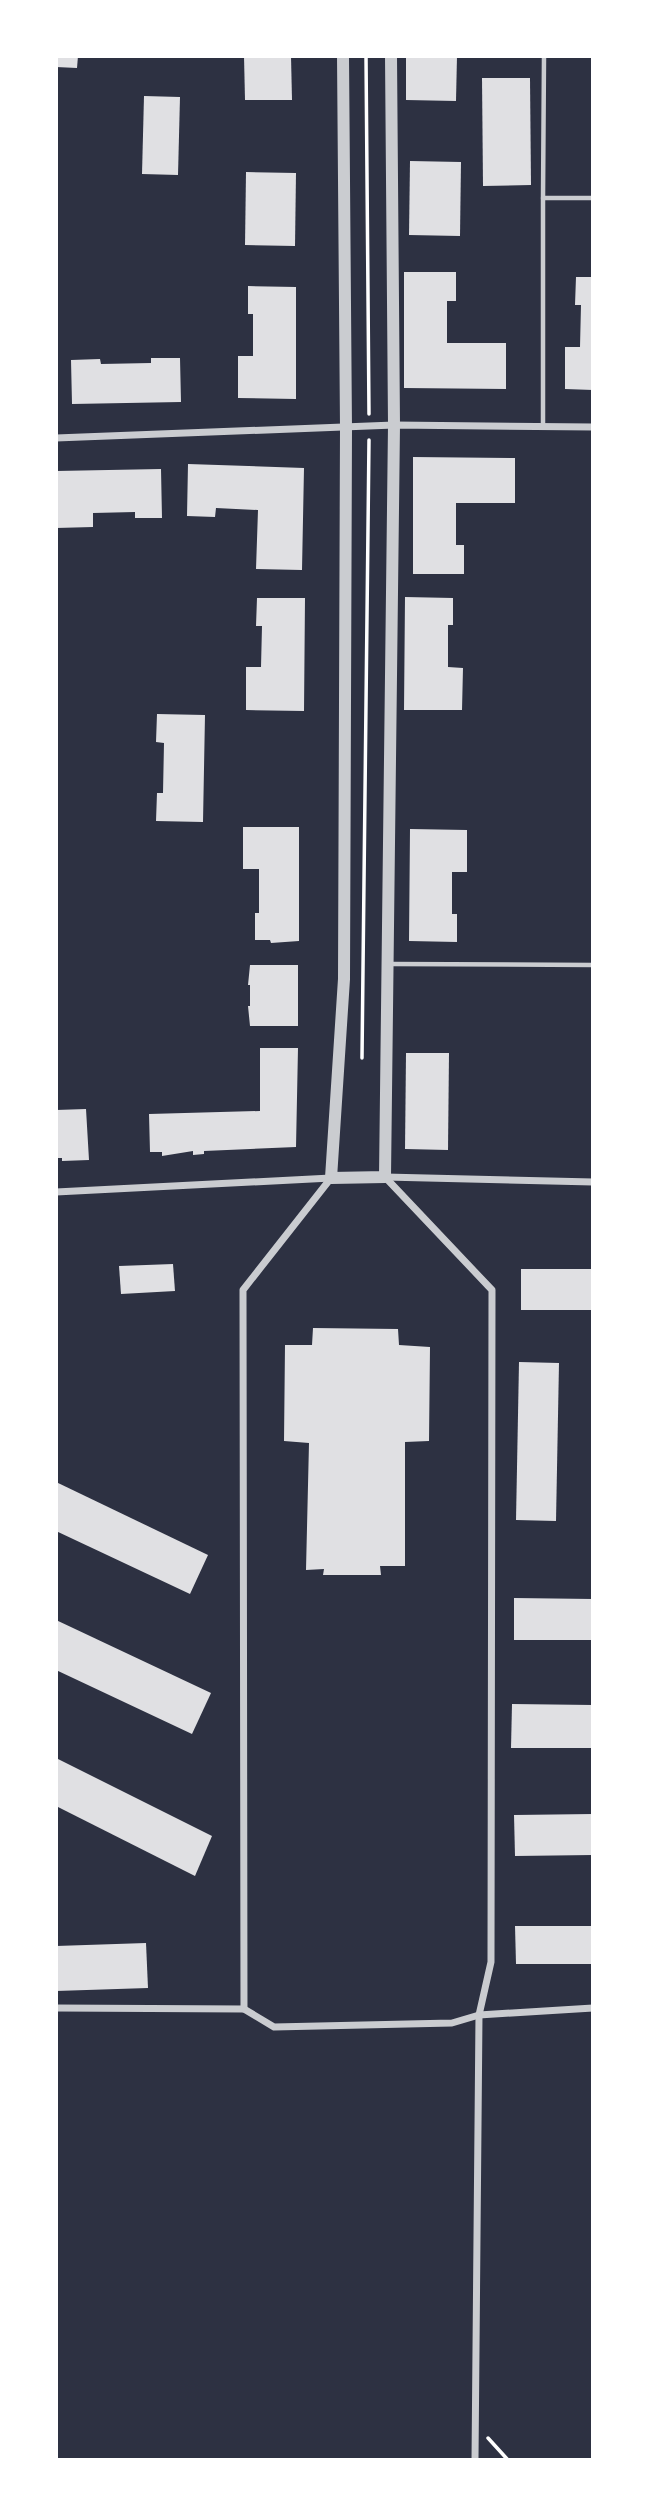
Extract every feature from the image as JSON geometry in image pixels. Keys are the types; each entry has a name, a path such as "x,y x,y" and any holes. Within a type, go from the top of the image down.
{"street":[{"path":"244,2009 243,1290 331,1178 344,979 343,56"},
{"path":"391,56 394,425 385,1177 492,1290 491,1962 479,2015 475,2460"},
{"path":"56,438 394,425 593,427"},
{"path":"56,1192 331,1178 593,1182"},
{"path":"56,2008 244,2009 274,2027 452,2023 479,2015 593,2008"}],"lane":[{"path":"543,427 544,56"},
{"path":"543,198 593,198"},
{"path":"388,964 593,965"}],"path":[{"path":"362,1058 369,426 366,56"},
{"path":"475,2426 508,2460"}],"building":[{"path":"56,56 78,56 77,68 56,67"},
{"path":"244,56 291,56 292,100 245,100"},
{"path":"406,56 457,56 456,101 406,100"},
{"path":"482,78 530,78 531,185 483,186"},
{"path":"144,96 180,97 178,175 142,174"},
{"path":"410,161 461,162 460,236 409,235"},
{"path":"246,172 296,173 295,246 245,245"},
{"path":"404,272 456,272 456,301 447,301 447,343 506,343 506,389 404,388"},
{"path":"576,277 593,277 593,390 565,389 565,347 580,347 581,305 575,305"},
{"path":"248,286 296,287 296,399 238,398 238,356 253,356 253,314 248,314"},
{"path":"151,358 180,358 181,402 72,404 71,360 100,359 101,364 151,363"},
{"path":"413,457 515,458 515,503 456,503 456,545 464,545 464,574 413,574"},
{"path":"188,464 304,468 302,570 256,569 258,510 216,508 215,517 187,516"},
{"path":"161,469 162,518 135,518 135,512 93,513 93,527 56,528 56,471"},
{"path":"405,597 453,598 453,625 448,625 448,667 463,668 462,710 404,710"},
{"path":"257,598 305,598 304,711 246,710 246,667 261,667 262,626 256,626"},
{"path":"157,714 205,715 203,822 156,821 157,793 163,793 164,743 156,742"},
{"path":"243,827 299,827 299,941 271,943 270,940 255,940 255,913 259,913 259,869 243,869"},
{"path":"410,829 467,830 467,872 452,872 452,914 457,914 457,942 409,941"},
{"path":"250,965 298,965 298,1026 250,1026"},
{"path":"260,1048 298,1048 296,1147 204,1151 204,1154 193,1155 193,1151 162,1156 162,1152 150,1152 149,1114 260,1111"},
{"path":"406,1053 449,1053 448,1150 405,1149"},
{"path":"86,1109 89,1160 62,1161 62,1158 56,1158 56,1110"},
{"path":"173,1264 175,1291 121,1294 119,1266"},
{"path":"521,1269 593,1269 593,1310 521,1310"},
{"path":"313,1328 398,1329 399,1345 430,1347 429,1441 405,1442 405,1566 380,1566 381,1575 323,1575 324,1569 306,1570 309,1443 284,1441 285,1345 312,1345"},
{"path":"519,1362 559,1363 556,1521 516,1520"},
{"path":"56,1482 208,1555 190,1594 56,1531"},
{"path":"514,1598 593,1599 593,1640 514,1640"},
{"path":"56,1620 211,1693 192,1734 56,1670"},
{"path":"512,1704 593,1705 593,1748 511,1748"},
{"path":"56,1758 212,1836 195,1876 56,1806"},
{"path":"593,1814 593,1855 515,1856 514,1815"},
{"path":"515,1926 593,1926 593,1964 516,1964"},
{"path":"146,1943 148,1988 56,1991 56,1946"}]}
